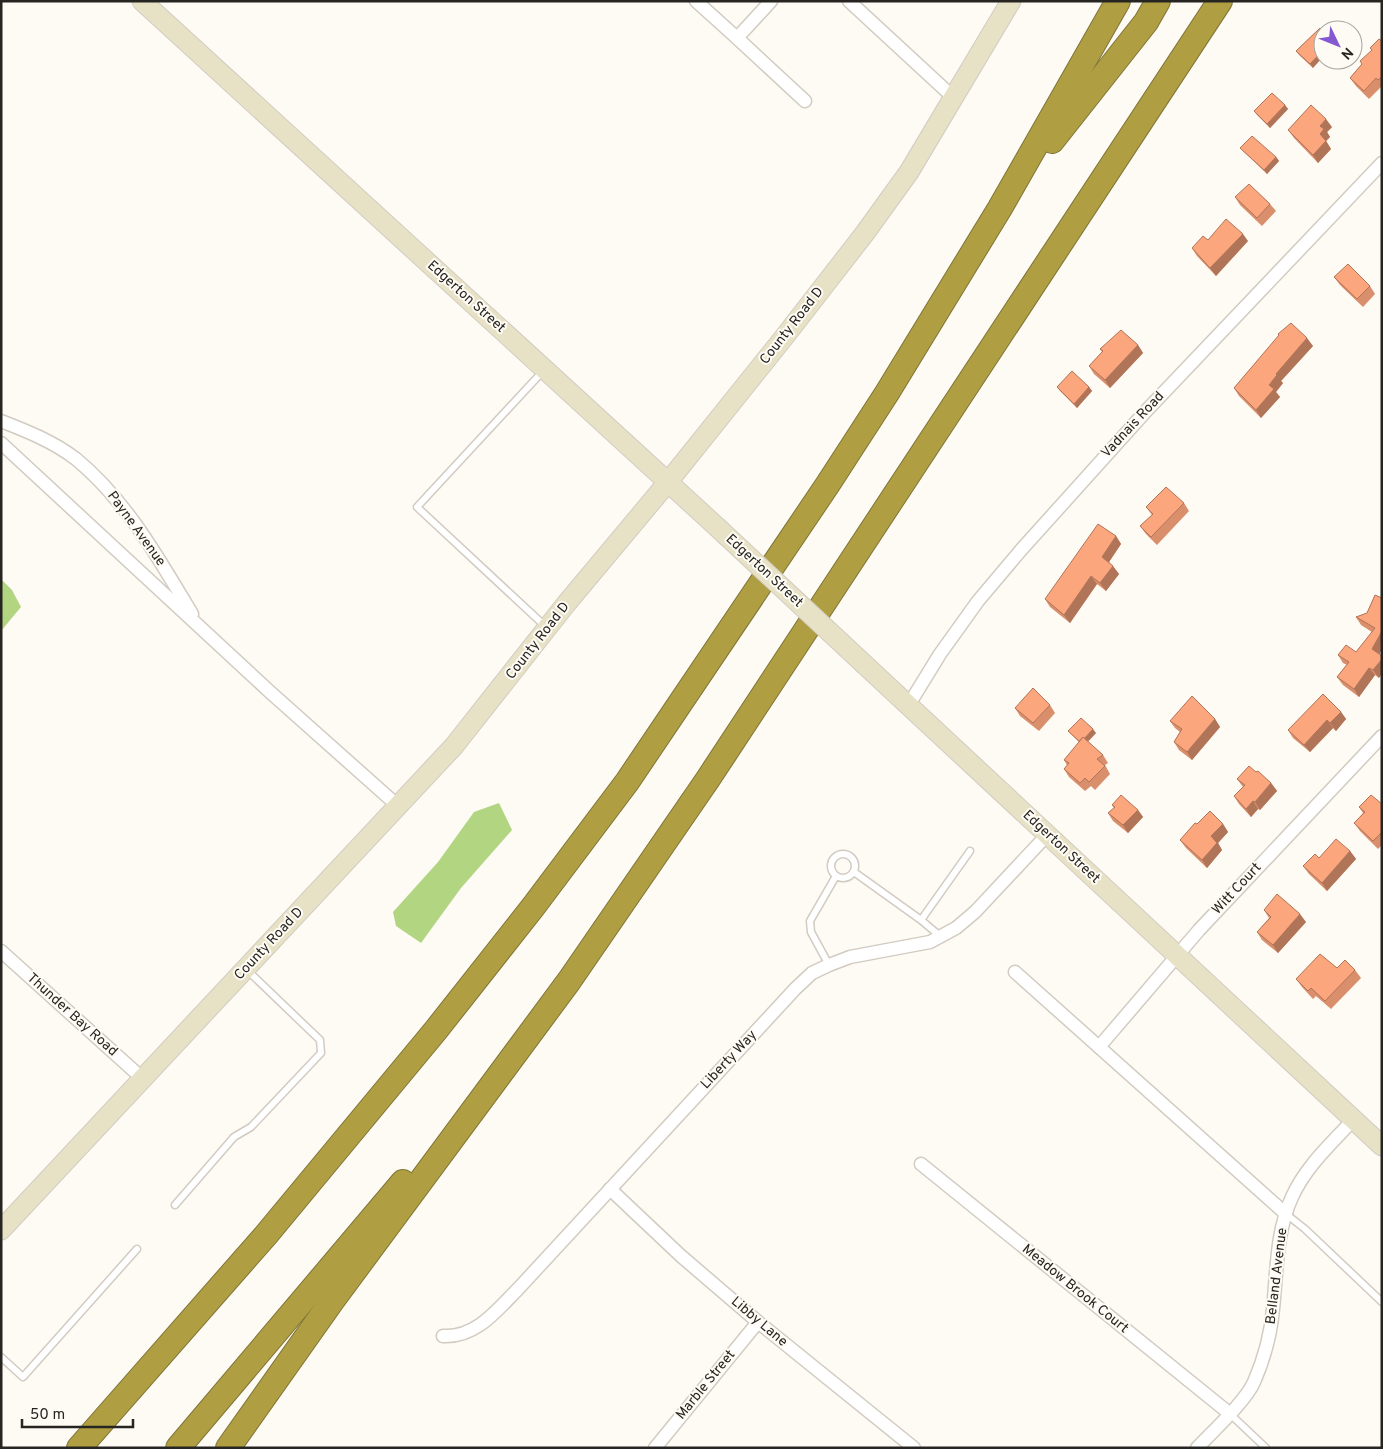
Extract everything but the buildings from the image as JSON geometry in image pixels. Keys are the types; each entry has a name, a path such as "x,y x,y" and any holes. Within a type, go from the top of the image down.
{"highway":[{"path":"79,1448 266,1235 436,1030 534,907 627,782 860,434 945,301 1118,1"},
{"path":"1000,208 1146,22 1158,1"},
{"path":"228,1448 338,1294 569,981 718,762 1220,1"},
{"path":"178,1448 569,981"},
{"path":"235,1448 277,1380"}],"street":[{"name":"Edgerton Street","path":"142,1 717,527 1382,1146"},
{"path":"696,1 805,101"},
{"path":"737,38 772,1"},
{"path":"849,1 954,98"},
{"name":"County Road D","path":"4,1221 143,1079 454,746 547,628 668,482 865,233 909,172 1011,1"},
{"name":"Vadnais Road","path":"908,706 940,654 978,601 1021,550 1147,410 1382,164"},
{"name":"Payne Avenue","path":"1,421 32,432 75,458 105,487 134,522 200,627"},
{"name":"Payne Avenue","path":"1,443 200,627 398,806"},
{"name":"Witt Court","path":"1099,1047 1176,955 1382,736"},
{"name":"Liberty Way","path":"443,1336 460,1335 473,1330 488,1319 812,973 850,957 930,942 956,928 975,912 1047,835"},
{"name":"Thunder Bay Road","path":"1,951 143,1079"},
{"path":"1015,972 1286,1214"},
{"name":"Belland Avenue","path":"1197,1448 1246,1395 1253,1384 1271,1329 1278,1248 1292,1197 1312,1164 1354,1120"},
{"name":"Meadow Brook Court","path":"921,1164 1229,1413"},
{"name":"Libby Lane","path":"610,1189 681,1256 758,1322 914,1448"},
{"name":"Marble Street","path":"655,1448 758,1322"}],"lane":[{"path":"545,370 417,507 547,628"},
{"path":"921,920 970,851"},
{"path":"842,854 849,856 854,861 854,872 851,876 844,878 836,876 831,869 835,858 842,854"},
{"path":"854,872 940,936"},
{"path":"829,965 811,932 810,921 836,876"},
{"path":"175,1205 234,1137 251,1127 321,1053 320,1040 246,969"},
{"path":"1286,1214 1305,1229 1382,1302"},
{"path":"1,1357 23,1378 137,1249"},
{"path":"1229,1413 1266,1448"}],"shaded area":[{"path":"1,579 12,590 21,607 1,631"},
{"path":"499,803 512,830 461,888 421,943 396,926 393,912 438,862 474,812"}]}
